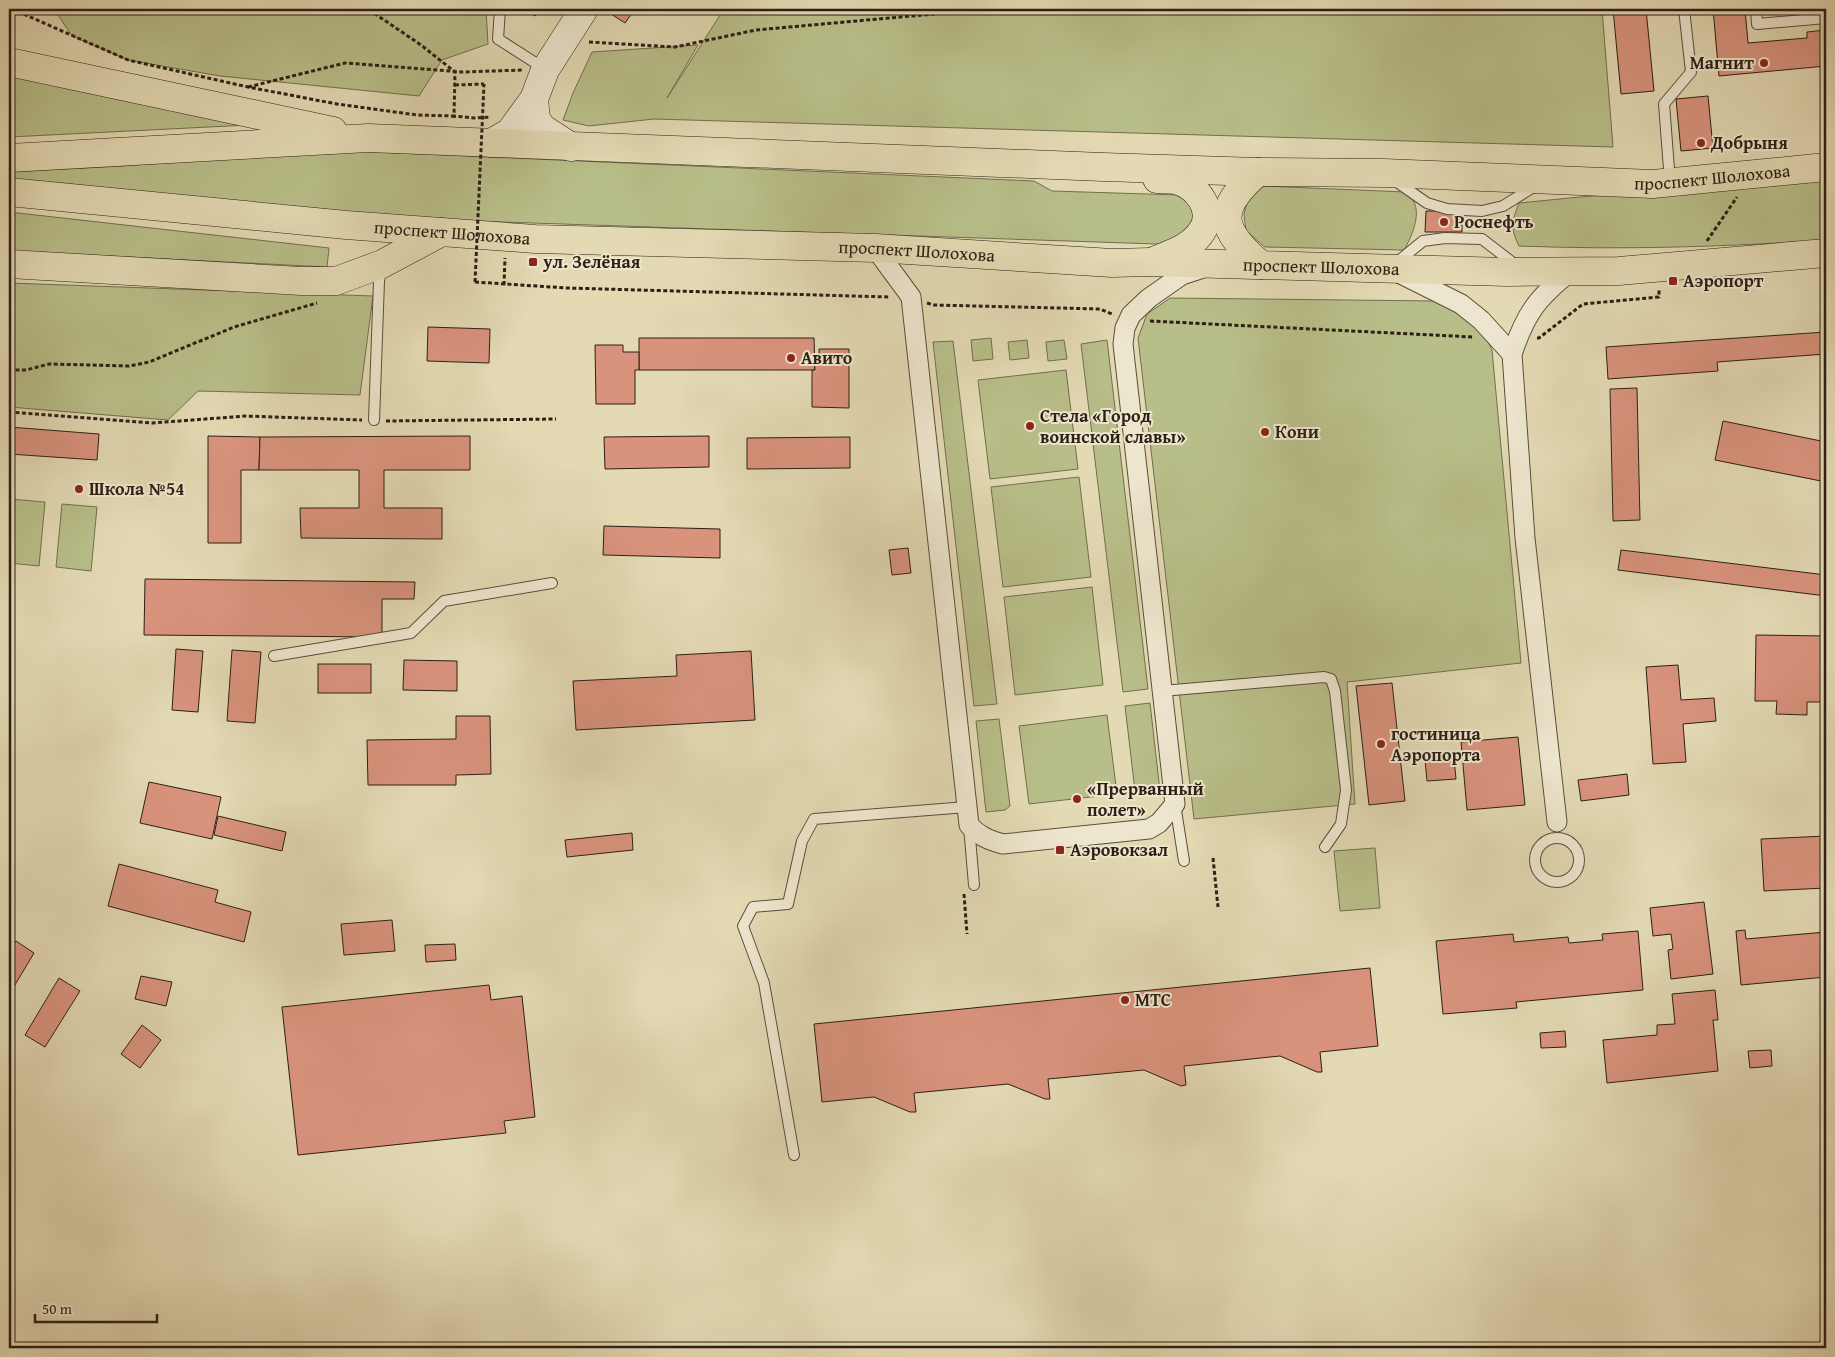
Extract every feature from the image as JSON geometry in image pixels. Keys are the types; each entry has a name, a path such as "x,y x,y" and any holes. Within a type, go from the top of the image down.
{"main road":[{"path":"9,62 368,138"},
{"name":"проспект Шолохова","path":"9,158 368,138 1103,167 1258,172 1384,173 1652,184 1826,167"},
{"path":"1103,167 1120,176 1176,180 1199,192 1208,214 1203,231 1186,248 1150,262"},
{"path":"1258,172 1241,187 1231,202 1227,217 1232,235 1243,250 1261,265"},
{"name":"проспект Шолохова","path":"9,192 346,225 569,241 875,248 1112,263 1150,262 1524,272 1619,271 1826,253"},
{"path":"9,264 336,282 382,264 442,232"}],"street":[{"path":"491,143 510,132 534,99 545,70 584,9"},
{"path":"534,99 536,119 542,128 571,147"},
{"path":"875,248 911,297 968,816 977,834 989,841 1003,844 1149,829 1163,818 1175,804 1123,344 1125,328 1131,315 1149,298 1182,275 1216,264"},
{"path":"1389,269 1461,304 1497,337 1515,346"},
{"path":"1557,830 1525,538 1515,346 1530,311 1540,298 1571,271"}],"lane":[{"path":"500,9 498,40 545,70"},
{"path":"1670,182 1664,104 1691,72 1684,9"},
{"path":"1756,9 1757,24 1826,18"},
{"path":"374,420 379,281 382,264"},
{"path":"274,656 411,633 444,601 552,584"},
{"path":"1162,691 1324,677 1331,679 1335,691 1346,790 1341,824 1325,847"},
{"path":"1175,804 1184,861"},
{"path":"794,1155 764,983 743,926 753,906 788,904 802,841 814,820 968,816 969,885"},
{"path":"1557,830 1578,851 1580,863 1576,874 1566,882 1555,883 1544,879 1536,870 1534,858 1539,847 1557,830"}],"path":[{"path":"12,9 128,60 248,87 337,104 418,115 454,116 455,72"},
{"path":"368,9 421,45 455,72"},
{"path":"586,42 675,48 756,30 990,9"},
{"path":"248,87 345,63 455,72 545,70"},
{"path":"455,85 484,84 475,282 567,288 911,297 934,305 1100,310 1129,320 1497,337"},
{"path":"1691,264 1753,174"},
{"path":"504,285 506,236"},
{"path":"1515,346 1539,338 1582,304 1659,297"},
{"path":"9,370 26,370 49,364 129,366 149,362 234,327 324,301"},
{"path":"9,412 152,423 245,416 374,420 556,419"},
{"path":"1213,858 1218,907"},
{"path":"967,934 969,885"}],"green space":[{"path":"54,9 486,9 488,44 442,60 419,96 220,76 128,60 72,36"},
{"path":"724,9 1602,9 1613,147 654,119 589,126 563,120 592,52 698,45 667,98"},
{"path":"9,76 249,125 9,137"},
{"path":"329,150 1034,181 1052,191 1179,195 1190,199 1195,222 1170,243 1156,244 265,214 9,183 9,172 122,166"},
{"path":"1826,178 1826,240 1672,247 1519,246 1513,229 1519,203"},
{"path":"1262,186 1406,192 1414,202 1416,220 1404,250 1265,247 1246,231 1244,214 1249,196"},
{"path":"9,212 329,248 327,267 9,251"},
{"path":"9,283 373,296 360,395 198,391 168,420 9,407"},
{"path":"1170,298 1435,301 1462,310 1485,335 1492,350 1521,663 1347,682 1355,804 1194,819 1138,338 1147,314"},
{"path":"991,338 993,359 973,361 971,340"},
{"path":"1027,340 1029,358 1010,360 1008,342"},
{"path":"1064,340 1067,359 1048,361 1046,342"},
{"path":"1107,340 1148,689 1123,692 1081,344"},
{"path":"953,341 997,704 974,706 933,342"},
{"path":"1066,370 1078,469 990,479 978,380"},
{"path":"1079,477 1091,577 1003,587 991,487"},
{"path":"10,499 45,502 39,566 9,563"},
{"path":"62,504 97,507 91,571 56,567"},
{"path":"1092,587 1103,685 1015,695 1004,597"},
{"path":"1150,703 1160,791 1137,794 1135,791 1125,706"},
{"path":"1107,715 1117,794 1029,804 1019,726"},
{"path":"999,719 1010,806 1005,810 986,812 976,721"},
{"path":"1375,848 1380,908 1340,911 1334,851"}],"building":[{"path":"524,9 539,9 535,16"},
{"path":"610,9 635,9 625,23 608,12"},
{"path":"1613,9 1646,9 1654,91 1621,94"},
{"path":"1713,9 1745,9 1748,43 1807,38 1807,32 1826,30 1826,66 1719,76"},
{"path":"1708,96 1713,148 1681,151 1676,99"},
{"path":"1426,211 1462,211 1462,232 1425,232"},
{"path":"428,327 490,329 489,363 427,361"},
{"path":"1826,332 1826,354 1717,362 1718,371 1608,379 1606,347"},
{"path":"639,338 814,338 815,370 639,370"},
{"path":"595,345 623,345 623,352 639,352 639,370 635,370 635,404 596,404"},
{"path":"819,349 849,349 849,408 812,407 812,370 815,370 814,356 819,356"},
{"path":"1637,388 1640,520 1613,521 1610,389"},
{"path":"1723,421 1826,442 1826,482 1715,460"},
{"path":"9,427 99,434 97,460 9,454"},
{"path":"208,436 260,437 259,470 241,470 241,543 208,543"},
{"path":"470,436 470,470 384,470 384,508 442,508 442,539 301,538 300,508 359,508 359,470 259,470 260,437"},
{"path":"709,436 709,467 605,469 604,437"},
{"path":"850,437 850,468 747,469 747,438"},
{"path":"604,526 720,529 720,558 603,555"},
{"path":"908,548 911,573 892,575 889,550"},
{"path":"1621,550 1826,575 1826,596 1618,570"},
{"path":"145,579 415,582 414,599 382,599 382,637 144,635"},
{"path":"1756,635 1826,636 1826,702 1807,702 1807,715 1776,714 1777,701 1755,701"},
{"path":"176,649 203,651 198,712 172,710"},
{"path":"232,650 261,652 255,723 227,721"},
{"path":"751,651 755,720 576,730 573,681 677,676 676,655"},
{"path":"404,660 457,661 457,691 403,690"},
{"path":"318,664 371,664 371,693 318,693"},
{"path":"1678,665 1681,700 1714,698 1716,721 1683,724 1686,762 1653,764 1646,667"},
{"name":"гостиница Аэропорта","path":"1392,683 1405,801 1369,805 1356,686"},
{"path":"456,716 490,716 491,774 456,775 456,785 368,785 367,740 456,739"},
{"path":"1518,737 1525,805 1467,810 1461,742"},
{"path":"1454,758 1456,779 1427,781 1425,760"},
{"path":"1627,774 1629,795 1581,801 1578,780"},
{"path":"149,782 221,797 212,839 140,823"},
{"path":"218,816 286,832 282,851 214,835"},
{"path":"632,833 633,850 567,857 565,840"},
{"path":"1826,836 1826,888 1764,891 1761,839"},
{"path":"119,864 218,890 215,902 251,912 244,942 108,906"},
{"path":"1704,902 1713,974 1671,979 1668,950 1673,949 1671,934 1653,936 1650,908"},
{"path":"392,920 395,951 344,955 341,924"},
{"path":"1745,930 1746,939 1826,932 1826,977 1741,985 1736,931"},
{"path":"1638,931 1643,990 1516,1002 1517,1008 1443,1014 1436,941 1513,934 1514,942 1568,937 1569,943 1603,940 1602,934"},
{"path":"16,941 34,953 9,995 9,953"},
{"path":"455,944 456,960 426,962 425,945"},
{"path":"1370,968 1378,1046 1320,1052 1322,1072 1317,1072 1280,1056 1184,1066 1186,1085 1181,1086 1144,1070 1048,1079 1050,1099 1045,1099 1008,1084 914,1093 916,1112 910,1112 874,1097 822,1102 814,1024"},
{"path":"141,976 172,982 166,1006 135,999"},
{"path":"59,978 80,991 45,1047 25,1035"},
{"path":"489,985 491,1000 522,996 535,1117 504,1121 506,1133 298,1155 282,1007"},
{"path":"1715,990 1718,1020 1713,1020 1718,1071 1607,1083 1603,1040 1657,1035 1657,1025 1675,1024 1672,994"},
{"path":"142,1025 161,1040 140,1068 121,1054"},
{"path":"1565,1031 1566,1047 1541,1048 1540,1033"},
{"path":"1771,1050 1772,1066 1750,1068 1748,1051"}],"place":[{"name":"Магнит","path":"1764,63"},
{"name":"Добрыня","path":"1701,143"},
{"name":"Роснефть","path":"1444,222"},
{"name":"ул. Зелёная","path":"533,262"},
{"name":"Аэропорт","path":"1673,281"},
{"name":"Авито","path":"791,358"},
{"name":"Стела «Город воинской славы»","path":"1030,426"},
{"name":"Кони","path":"1265,432"},
{"name":"Школа №54","path":"79,489"},
{"name":"гостиница Аэропорта","path":"1381,744"},
{"name":"«Пpepвaнный пoлeт»","path":"1077,799"},
{"name":"Аэровокзал","path":"1060,850"},
{"name":"МТС","path":"1125,1000"}]}
